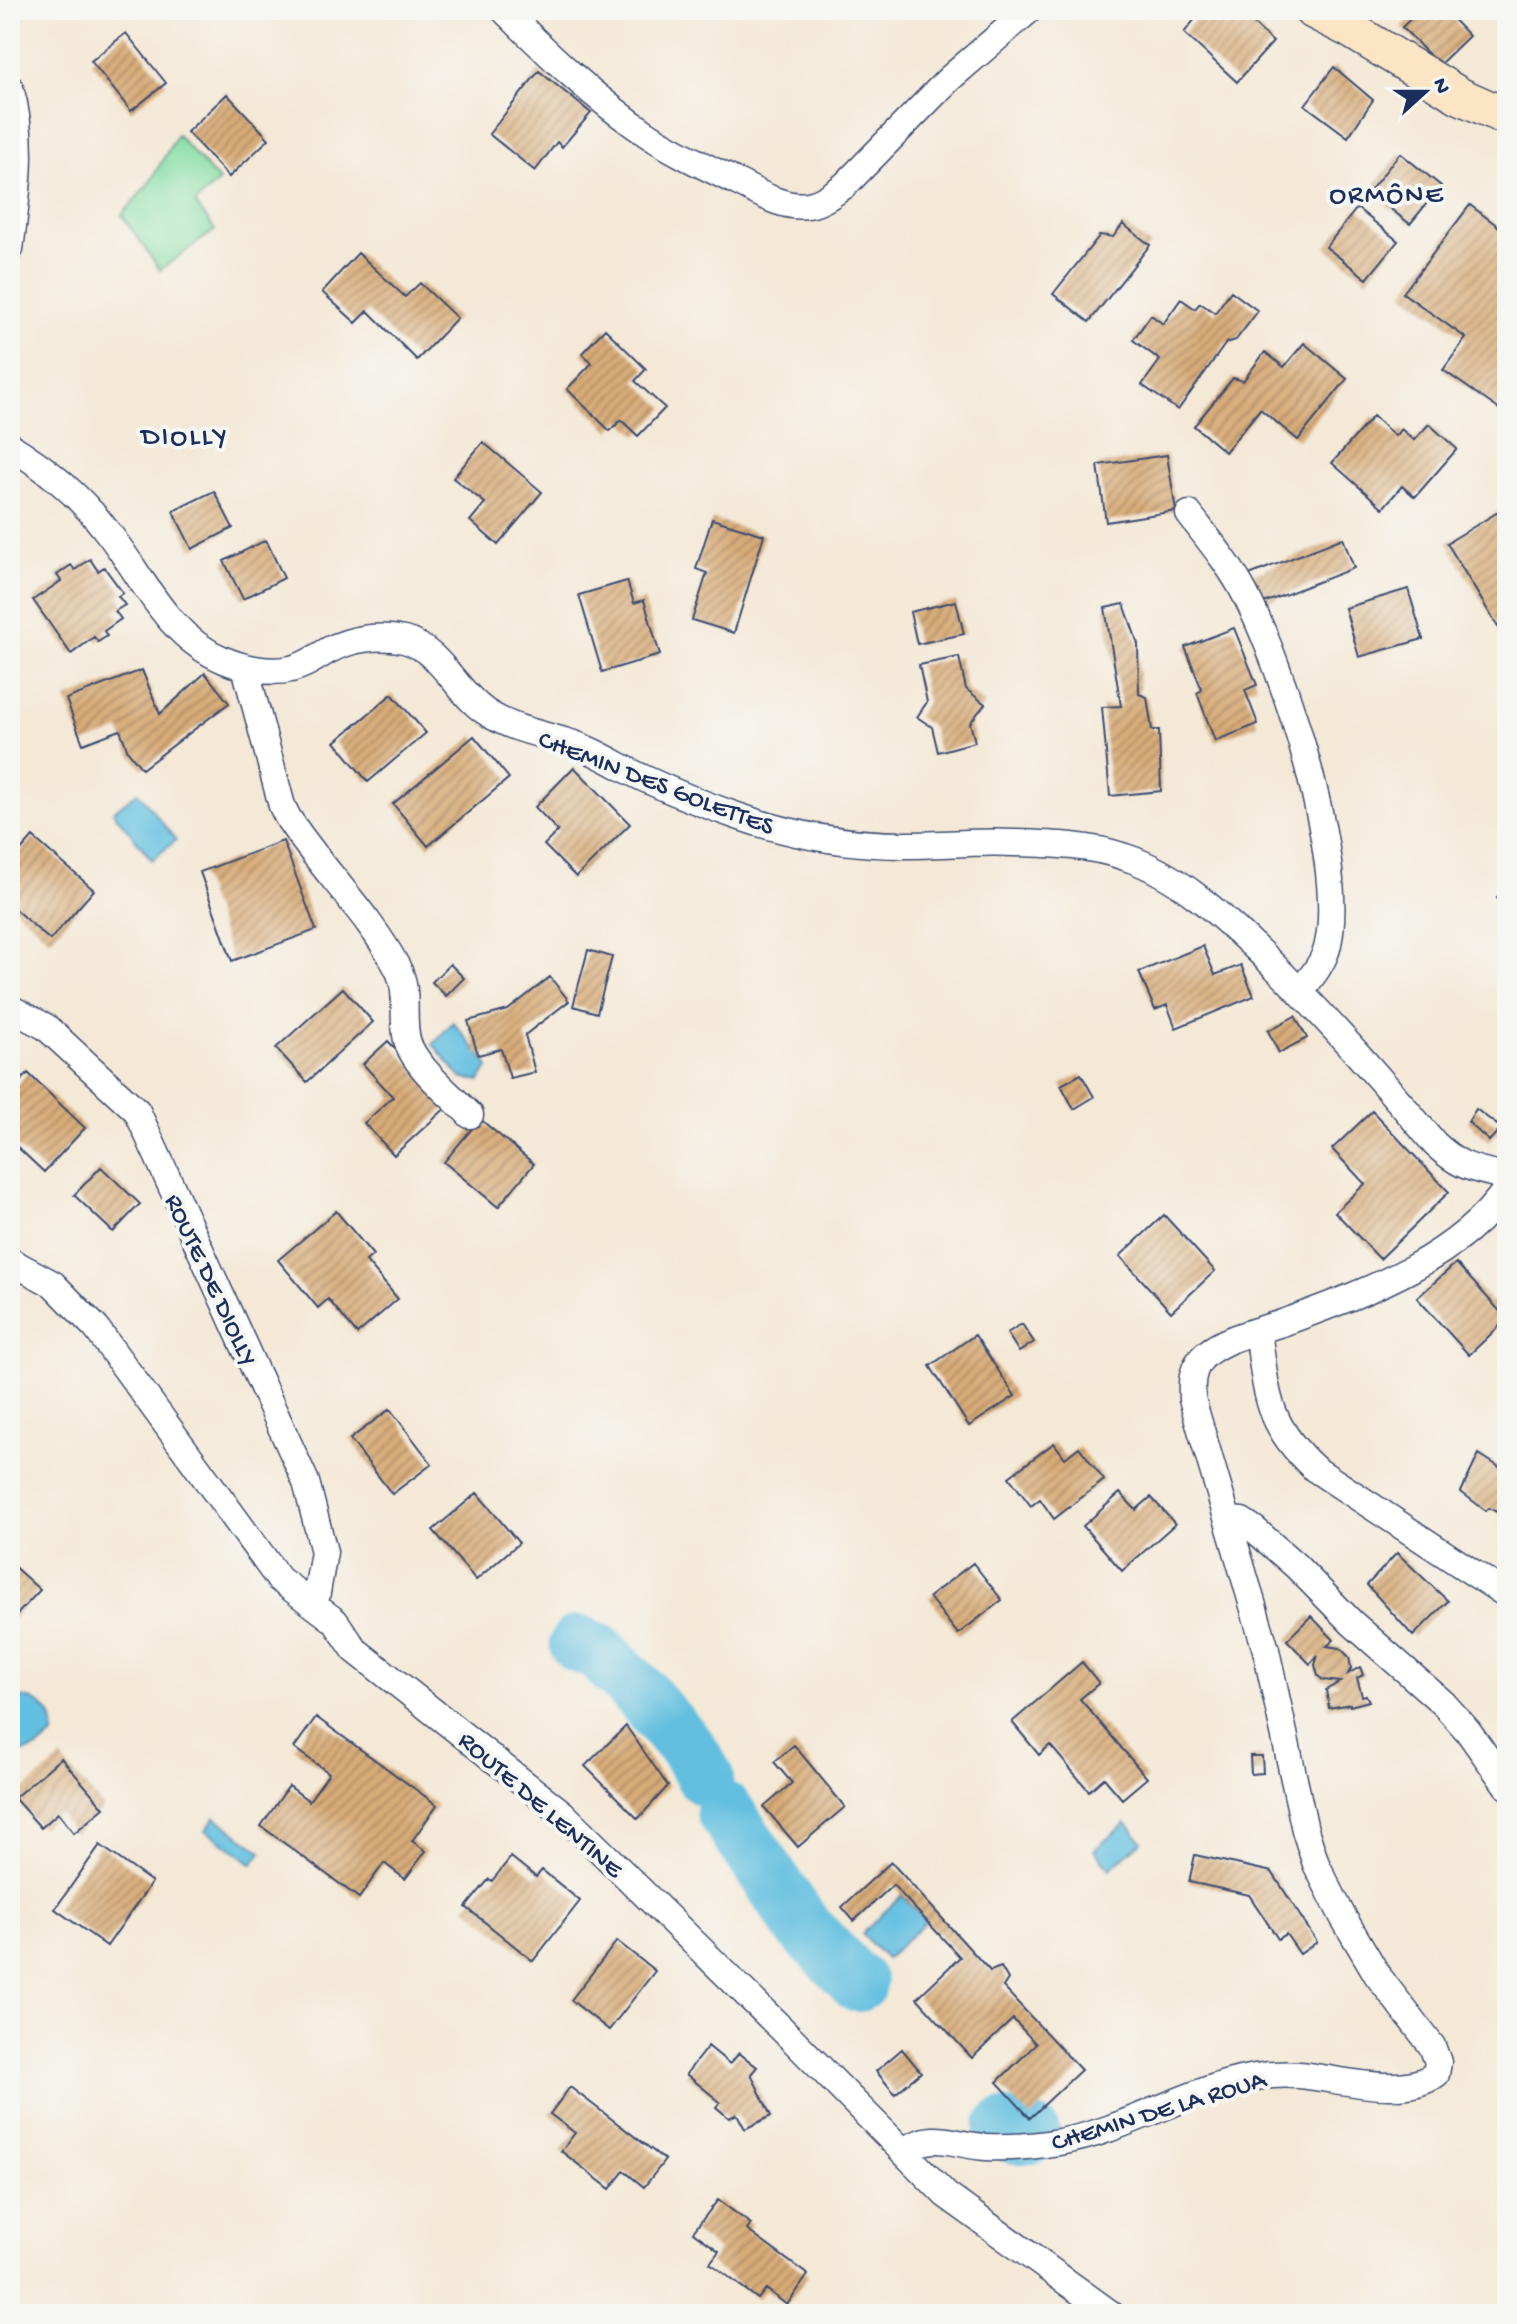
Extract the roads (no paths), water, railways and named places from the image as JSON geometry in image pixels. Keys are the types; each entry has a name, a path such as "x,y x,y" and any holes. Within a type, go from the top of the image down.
{"street":[{"path":"504,10 605,102 647,134 770,198 791,205 808,205 825,199 845,185 949,79 1029,10"},
{"path":"1312,10 1460,96 1507,117"},
{"path":"10,88 18,114 19,177 10,249"},
{"name":"CHEMIN DES GOLETTES","path":"10,446 51,474 94,515 168,620 209,653 245,667 280,671 291,669 345,643 366,639 398,639 422,647 474,702 506,723 575,744 685,796 772,827 858,843 1026,843 1102,851 1125,856 1147,866 1197,897 1225,919 1300,991 1445,1153 1464,1166 1507,1177"},
{"path":"1189,514 1230,568 1254,612 1292,716 1313,792 1327,861 1330,929 1325,954 1300,991"},
{"path":"245,667 282,806 288,818 355,905 397,968 406,997 407,1041 413,1054 470,1115"},
{"name":"ROUTE DE DIOLLY","path":"10,1008 46,1027 137,1111 306,1482 324,1552 315,1604"},
{"name":"CHEMIN DE LA ROUA","path":"904,2151 922,2140 933,2138 986,2147 1031,2146 1073,2139 1221,2086 1263,2075 1299,2075 1389,2086 1417,2083 1436,2074 1438,2062 1432,2046 1378,1976 1316,1864 1305,1830 1266,1650 1192,1399 1191,1377 1207,1353 1226,1342 1359,1293 1424,1261 1489,1212 1507,1188"},
{"name":"ROUTE DE LENTINE","path":"10,1261 53,1284 96,1328 279,1579 335,1621 355,1650 563,1814 946,2195 1111,2314"},
{"path":"1258,1331 1261,1370 1268,1401 1282,1432 1301,1455 1327,1477 1507,1595"},
{"path":"1230,1520 1247,1523 1273,1545 1352,1623 1443,1703 1468,1731 1507,1786"}],"water":[{"path":"138,792 176,840 152,860 113,812"},
{"path":"453,1022 489,1066 480,1081 461,1078 433,1044"},
{"path":"17,1697 39,1703 49,1713 53,1735 38,1748 10,1756 10,1699"},
{"path":"215,1817 262,1852 253,1864 206,1830"},
{"path":"1126,1823 1142,1841 1110,1869 1094,1850"},
{"path":"902,1895 926,1921 886,1959 862,1934"}],"waterway":[{"path":"578,1644 598,1652 636,1689 689,1750 705,1777"},
{"path":"725,1811 803,1927 858,1983"},
{"path":"1003,2128 1014,2135 1032,2135"}],"district":[{"name":"ORMÔNE","path":"1387,192"},
{"name":"DIOLLY","path":"185,434"}]}
